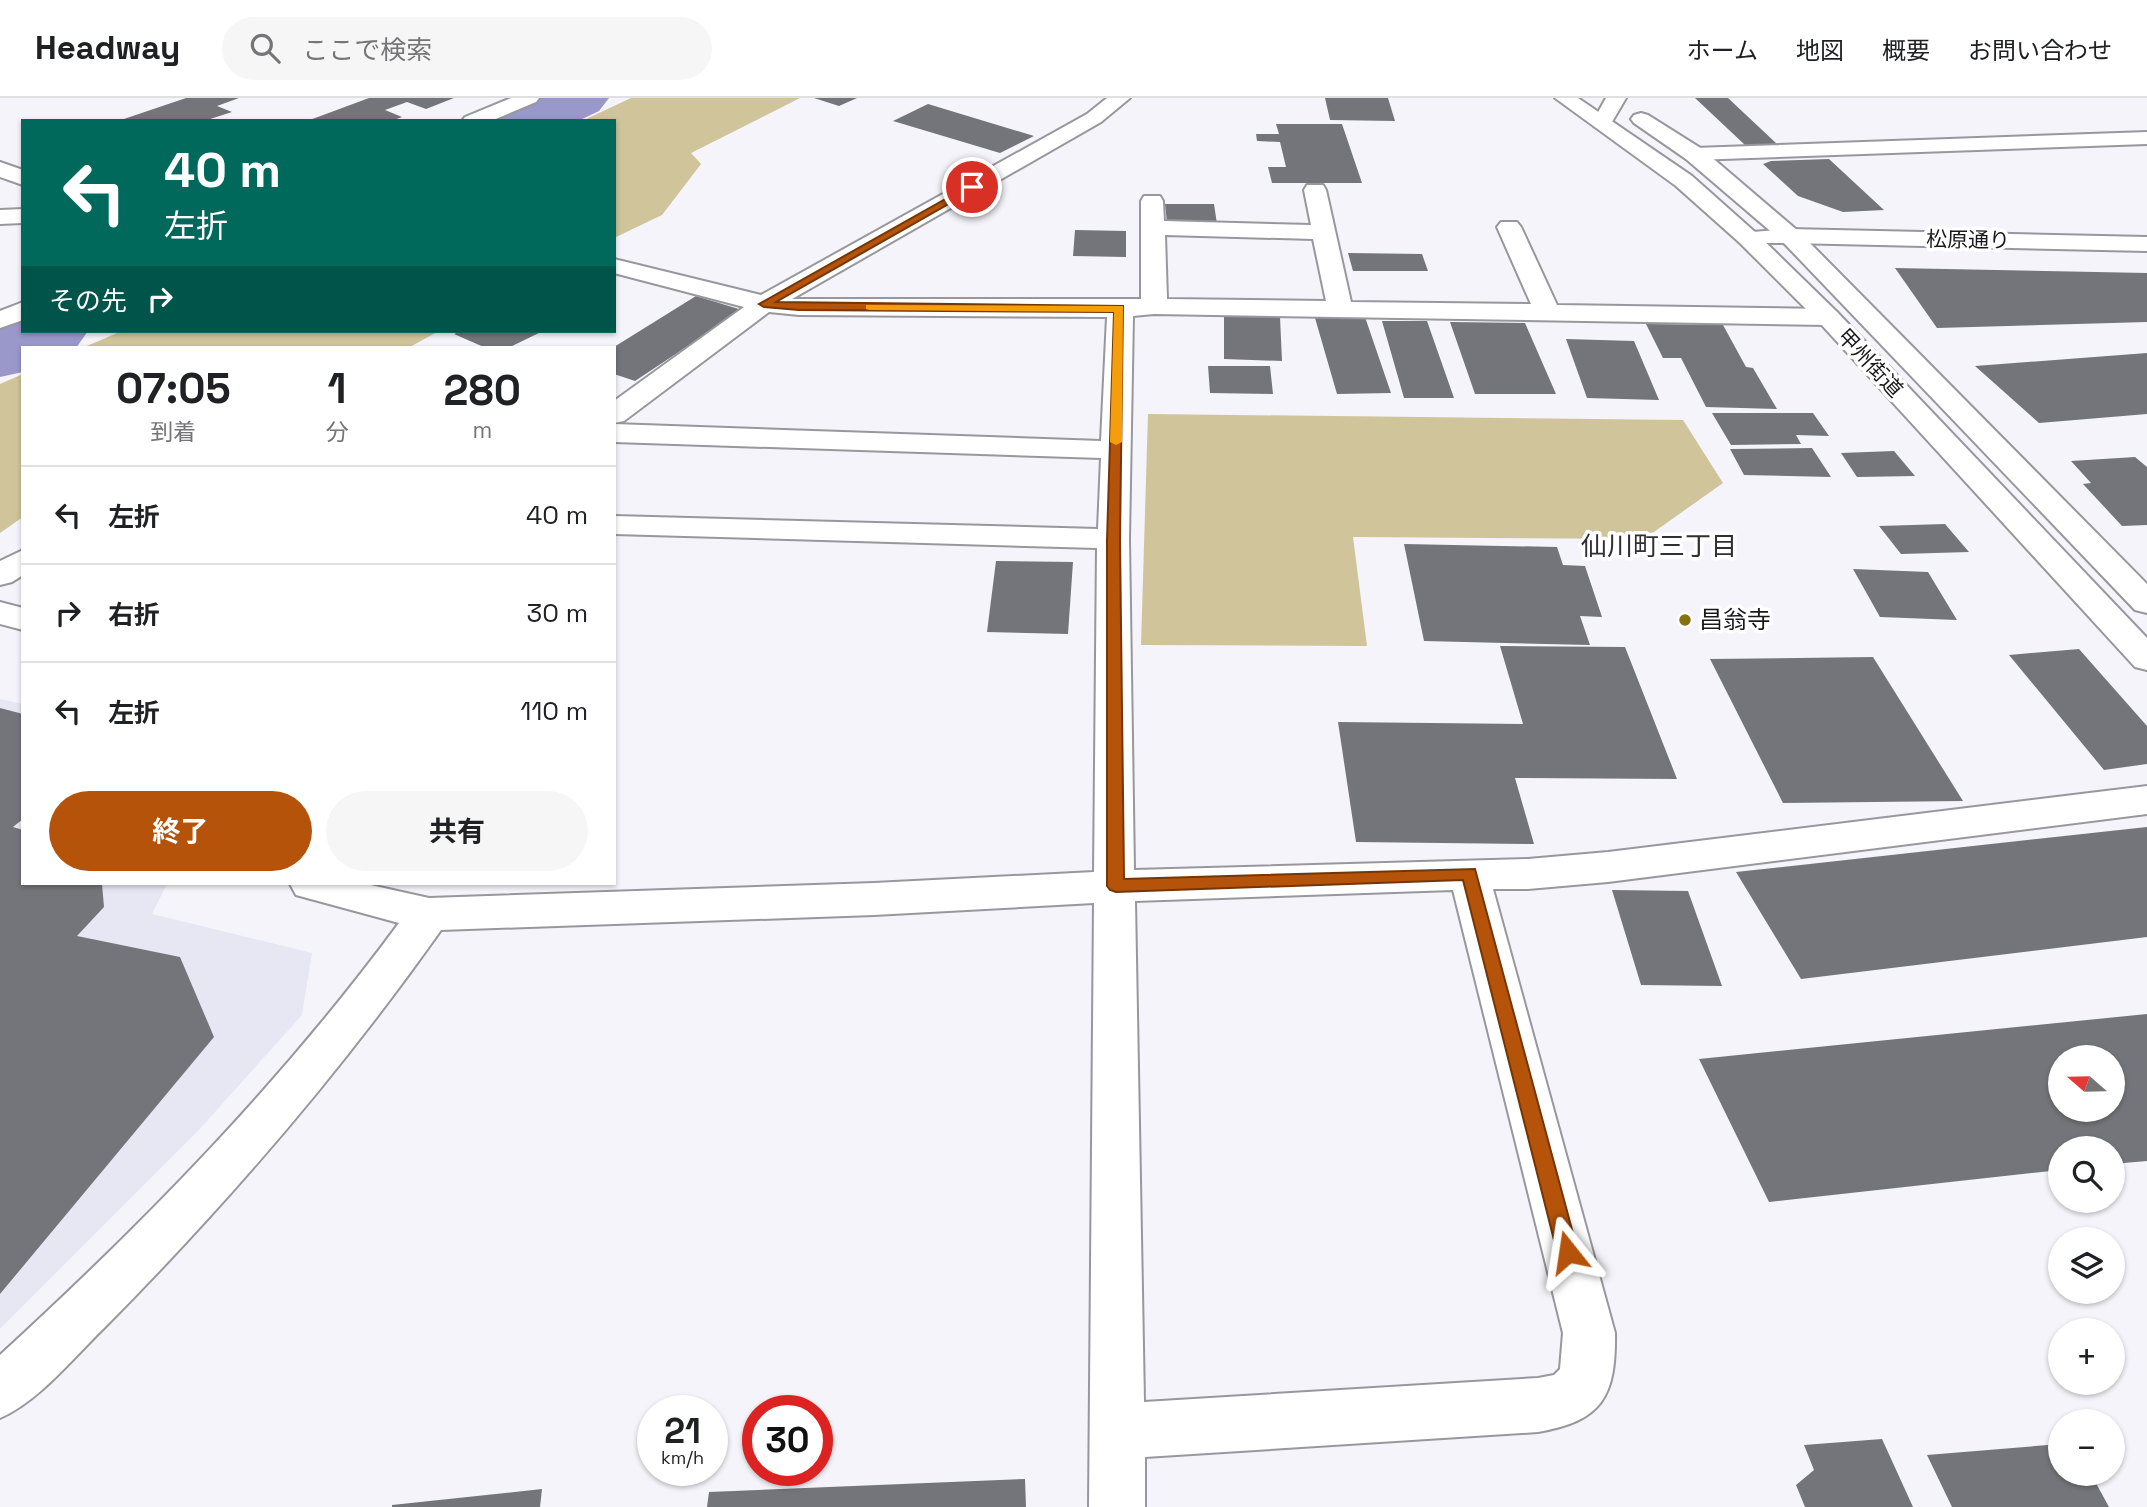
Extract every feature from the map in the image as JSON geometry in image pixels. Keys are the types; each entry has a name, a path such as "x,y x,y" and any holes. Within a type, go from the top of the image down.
{"main road":[{"path":"477,119 529,98"},
{"path":"616,414 764,304 1094,118 1120,98"},
{"name":"甲州街道","path":"1565,98 1684,181 1748,238 1828,317 2147,659"},
{"path":"1602,123 1613,99"},
{"name":"甲州街道","path":"1613,99 1694,154 1790,236 2147,603"},
{"path":"1694,154 2147,138"},
{"path":"0,205 12,181"},
{"path":"1315,190 1340,309"},
{"path":"1117,1507 1113,540 1116,450 1137,307 1152,228 1152,201"},
{"path":"0,217 21,216"},
{"path":"1508,227 1548,313"},
{"path":"1152,228 1324,232"},
{"name":"松原通り","path":"1748,238 1790,236 2147,244"},
{"path":"616,267 764,304 799,307 1137,307 1828,317"},
{"path":"0,320 21,311"},
{"path":"616,433 1116,450"},
{"path":"616,525 1113,540"},
{"path":"0,575 21,561"},
{"path":"0,613 21,618"},
{"path":"313,885 382,905 429,914 874,900 1116,886 1469,873 1528,874 1608,867 2147,800"},
{"path":"1118,1431 1538,1405 1568,1399 1583,1385 1589,1357 1589,1333 1469,873"},
{"path":"0,1391 101,1298 297,1087 384,978 429,914"}],"shaded area":[{"path":"631,98 800,98 691,153 701,164 662,215 616,237 616,119 586,119"},
{"path":"117,333 435,333 412,346 87,346"},
{"path":"21,375 21,518 0,533 0,384"},
{"path":"1148,414 1683,420 1723,483 1644,539 1353,537 1367,646 1141,645"},
{"path":"0,699 21,704 21,885 166,885 152,914 312,953 302,1015 198,1131 0,1329"}],"building":[{"path":"186,98 239,98 217,106 232,112 210,119 124,119"},
{"path":"369,98 454,98 426,109 407,102 385,110 402,117 396,119 312,119"},
{"path":"814,98 857,98 839,106"},
{"path":"1325,98 1388,98 1395,121 1330,120"},
{"path":"1695,98 1728,98 1777,144 1745,145"},
{"path":"928,104 1034,136 1000,153 893,121"},
{"path":"1276,124 1342,124 1362,183 1272,183 1268,167 1286,167 1280,142 1257,141 1256,134 1279,134"},
{"path":"1829,159 1884,210 1843,212 1798,196 1763,164 1771,161"},
{"path":"1165,204 1214,204 1217,224 1167,223"},
{"path":"1075,230 1126,231 1126,257 1073,256"},
{"path":"1348,253 1422,254 1428,271 1353,271"},
{"path":"1895,268 2147,273 2147,322 1937,328"},
{"path":"696,296 742,310 635,381 616,375 616,346"},
{"path":"1224,315 1280,317 1282,361 1224,359"},
{"path":"1365,317 1391,393 1337,394 1315,318"},
{"path":"1382,321 1427,321 1454,398 1404,398"},
{"path":"1450,322 1525,323 1556,394 1475,394"},
{"path":"1646,324 1723,325 1746,367 1753,368 1777,409 1706,407 1681,358 1663,358"},
{"path":"539,333 512,346 481,346 454,334"},
{"path":"1566,339 1634,341 1659,400 1587,398"},
{"path":"2147,353 2147,414 2039,423 1975,366"},
{"path":"1208,366 1270,366 1273,394 1210,393"},
{"path":"1712,413 1813,413 1829,436 1796,435 1801,444 1731,445"},
{"path":"1812,448 1831,477 1744,475 1730,449"},
{"path":"1894,451 1915,476 1857,477 1841,453"},
{"path":"2135,457 2147,467 2147,525 2122,526 2083,484 2091,483 2071,461"},
{"path":"1945,524 1969,552 1901,554 1879,526"},
{"path":"1404,544 1557,547 1563,565 1585,566 1602,617 1580,616 1590,645 1424,641"},
{"path":"996,561 1073,562 1068,634 987,632"},
{"path":"1853,569 1928,572 1957,620 1880,617"},
{"path":"1500,646 1625,647 1677,779 1515,778 1534,844 1356,842 1338,722 1523,724"},
{"path":"2079,649 2147,726 2147,764 2104,770 2009,655"},
{"path":"1873,657 1963,801 1783,803 1710,659"},
{"path":"0,708 21,713 21,821 13,827 21,829 21,885 102,885 104,907 77,936 180,957 214,1037 0,1294"},
{"path":"2147,827 2147,937 1801,979 1736,872"},
{"path":"1612,890 1688,891 1722,986 1641,985"},
{"path":"2147,1014 2147,1161 2125,1163 2125,1136 2048,1136 2048,1171 1769,1202 1699,1059"},
{"path":"1882,1439 1913,1507 1805,1507 1796,1485 1814,1470 1804,1445"},
{"path":"2048,1445 2048,1486 2098,1486 2109,1507 1952,1507 1927,1455"},
{"path":"1025,1479 1026,1507 707,1507 709,1492"},
{"path":"542,1489 540,1507 392,1507 392,1505"}],"waterway":[{"path":"529,119 577,98"},
{"path":"0,352 43,333"}],"slow traffic":[{"path":"869,307 1120,309 1116,442"}],"place":[{"name":"昌翁寺","path":"1685,620"}],"district":[{"name":"仙川町三丁目","path":"1659,546"}],"route":[{"path":"972,187 764,304 799,307 1120,309 1113,540 1116,886 1469,873 1568,1252"}]}
